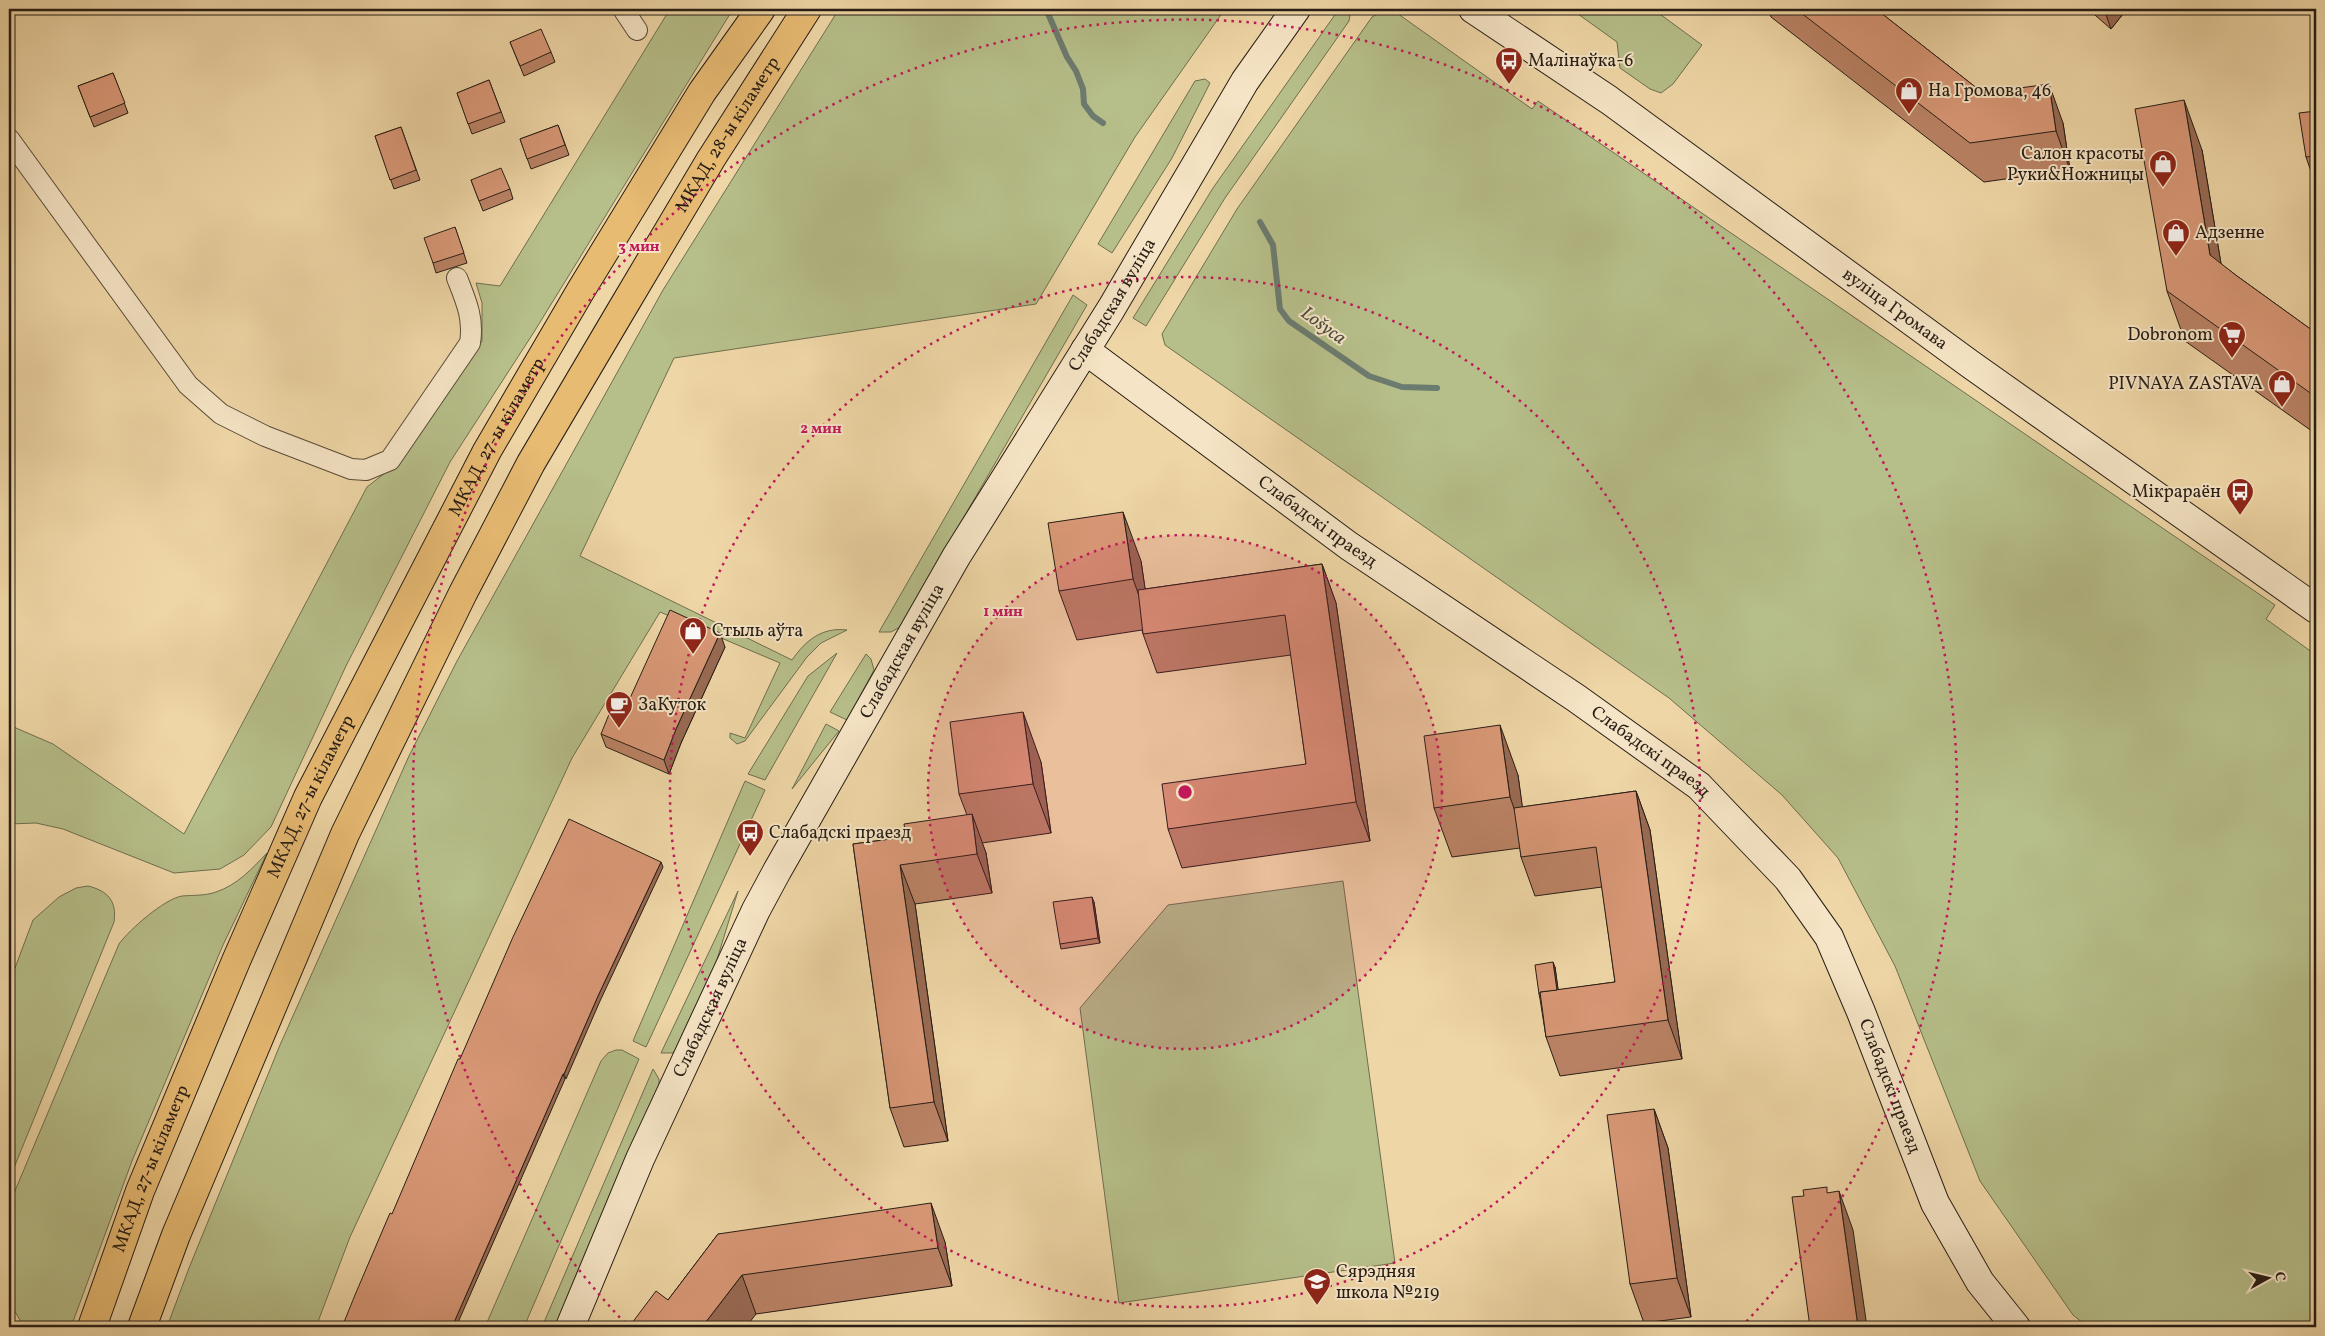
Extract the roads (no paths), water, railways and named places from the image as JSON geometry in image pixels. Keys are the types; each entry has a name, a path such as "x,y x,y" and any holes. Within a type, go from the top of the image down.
{"highway":[{"name":"МКАД, 27-ы кіламетр","path":"92,1327 140,1191 236,960 308,797 487,451 581,290 702,92 761,9"},
{"name":"МКАД, 28-ы кіламетр","path":"142,1327 176,1235 345,834 472,575 531,463 619,314 711,159 807,9"}],"main road":[{"name":"Слабадская вуліца","path":"570,1327 640,1159 756,910 777,871 956,557 1111,309 1245,81 1296,9"},
{"name":"вуліца Громава","path":"1473,9 1609,100 1970,364 2316,609"},
{"name":"Слабадскі праезд","path":"1085,350 1349,546 1576,698 1700,786 1788,879 1829,937 1861,1012 1935,1203 1980,1282 2016,1327"}],"street":[{"path":"623,9 637,30"},
{"path":"9,139 188,385 221,414 265,436 351,469 366,470 390,460 470,344 472,329 470,310 457,278"}],"waterway":[{"name":"Lošyca","path":"1046,9 1067,57 1076,71 1083,89 1084,104 1093,116 1103,123"},
{"name":"Lošyca","path":"1260,222 1273,245 1280,309 1289,321 1369,376 1402,387 1437,388"}],"place":[{"name":"Малінаўка-6","path":"1509,85"},
{"name":"На Громова, 46","path":"1909,115"},
{"name":"Салон красоты Руки&Ножницы","path":"2163,188"},
{"name":"Адзенне","path":"2176,257"},
{"name":"Dobronom","path":"2232,359"},
{"name":"PIVNAYA ZASTAVA","path":"2282,408"},
{"name":"Мікрараён","path":"2240,516"},
{"name":"Стыль аўта","path":"693,655"},
{"name":"ЗаКуток","path":"619,729"},
{"name":"Слабадскі праезд","path":"750,857"},
{"name":"Сярэдняя школа №219","path":"1317,1306"}]}
